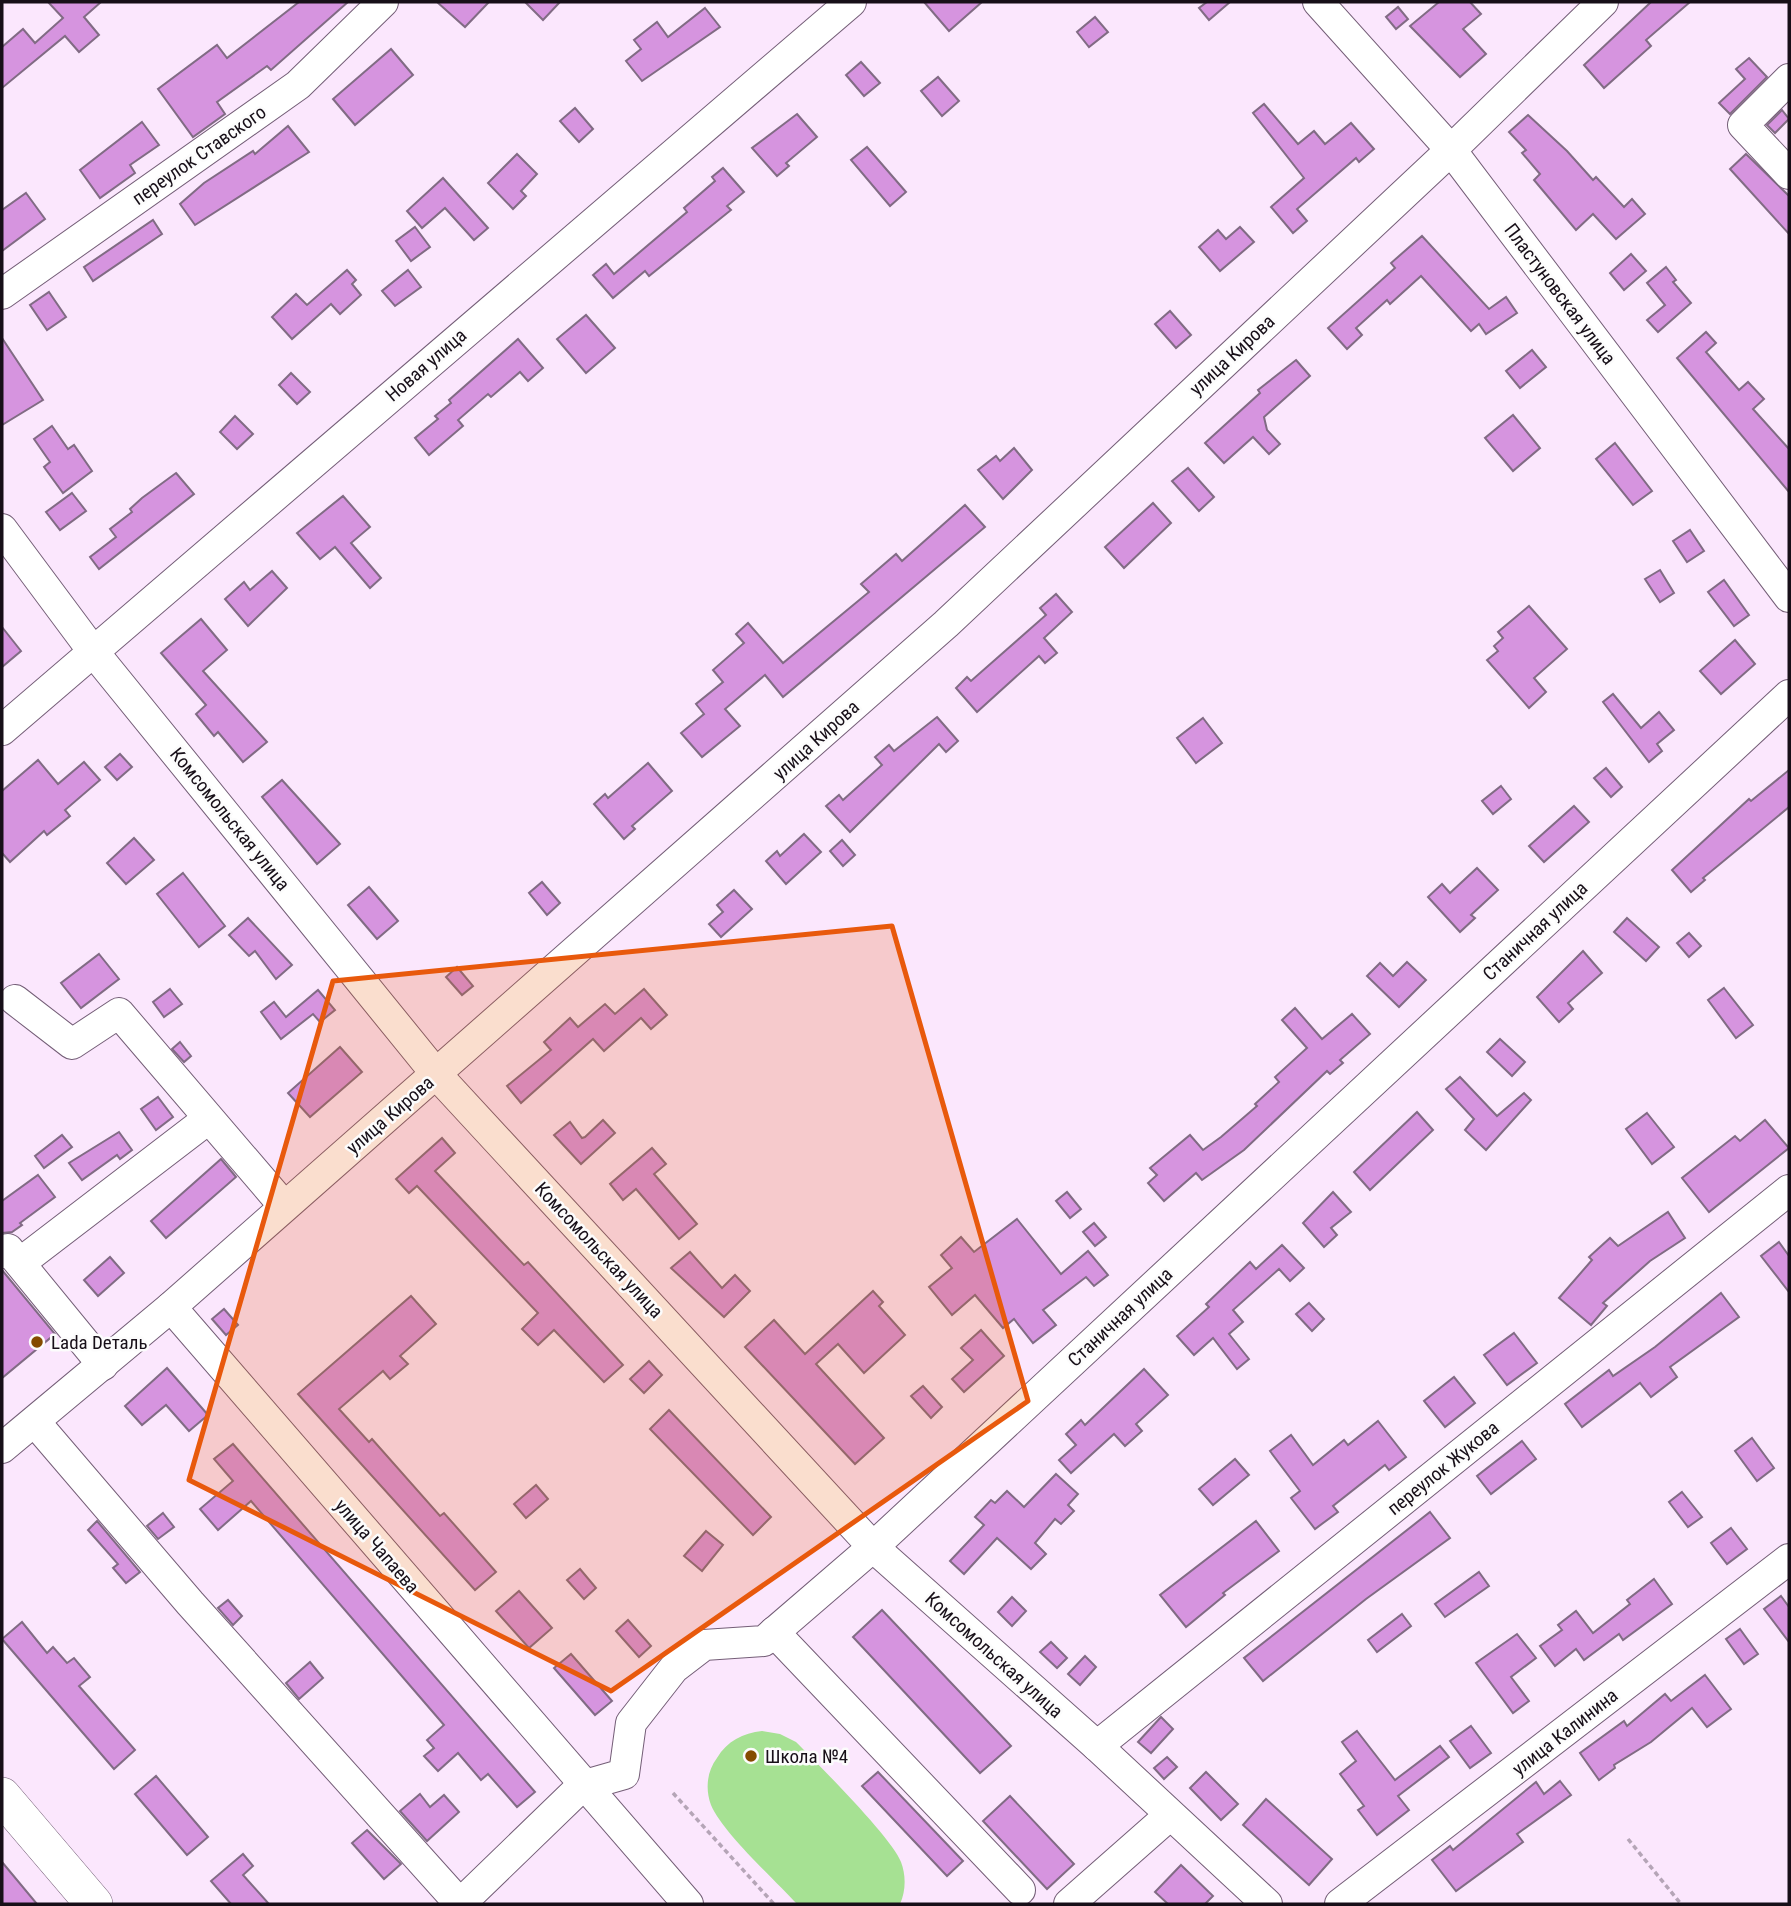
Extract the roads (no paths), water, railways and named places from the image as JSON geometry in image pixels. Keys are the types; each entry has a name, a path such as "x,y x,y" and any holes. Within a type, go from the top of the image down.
{"main road":[{"path":"2,1796 94,1904"}],"street":[{"name":"переулок Ставского","path":"2,294 298,85 383,2"},
{"name":"Новая улица","path":"2,730 851,2"},
{"name":"Пластуновская улица","path":"1318,2 1451,150 1789,597"},
{"name":"улица Кирова","path":"2,1448 171,1307 946,624 1451,150 1603,2"},
{"path":"1789,79 1743,125 1789,174"},
{"name":"Комсомольская улица","path":"2,529 93,650 437,1074 873,1547 1097,1746 1267,1904"},
{"name":"Станичная улица","path":"460,1904 582,1786 624,1774 631,1723 674,1668 704,1645 764,1641 873,1547 1789,695"},
{"path":"15,1000 72,1044 119,1013 284,1206"},
{"path":"103,1364 11,1258 208,1119"},
{"name":"переулок Жукова","path":"1097,1746 1789,1190"},
{"name":"улица Чапаева","path":"171,1307 582,1786 688,1904"},
{"path":"35,1422 190,1603 460,1904"},
{"name":"улица Калинина","path":"1340,1904 1789,1559"},
{"path":"774,1632 1020,1890"},
{"path":"1069,1904 1170,1815"}],"place":[{"name":"Lada Dеталь","path":"37,1342"},
{"name":"Школа №4","path":"751,1756"}]}
